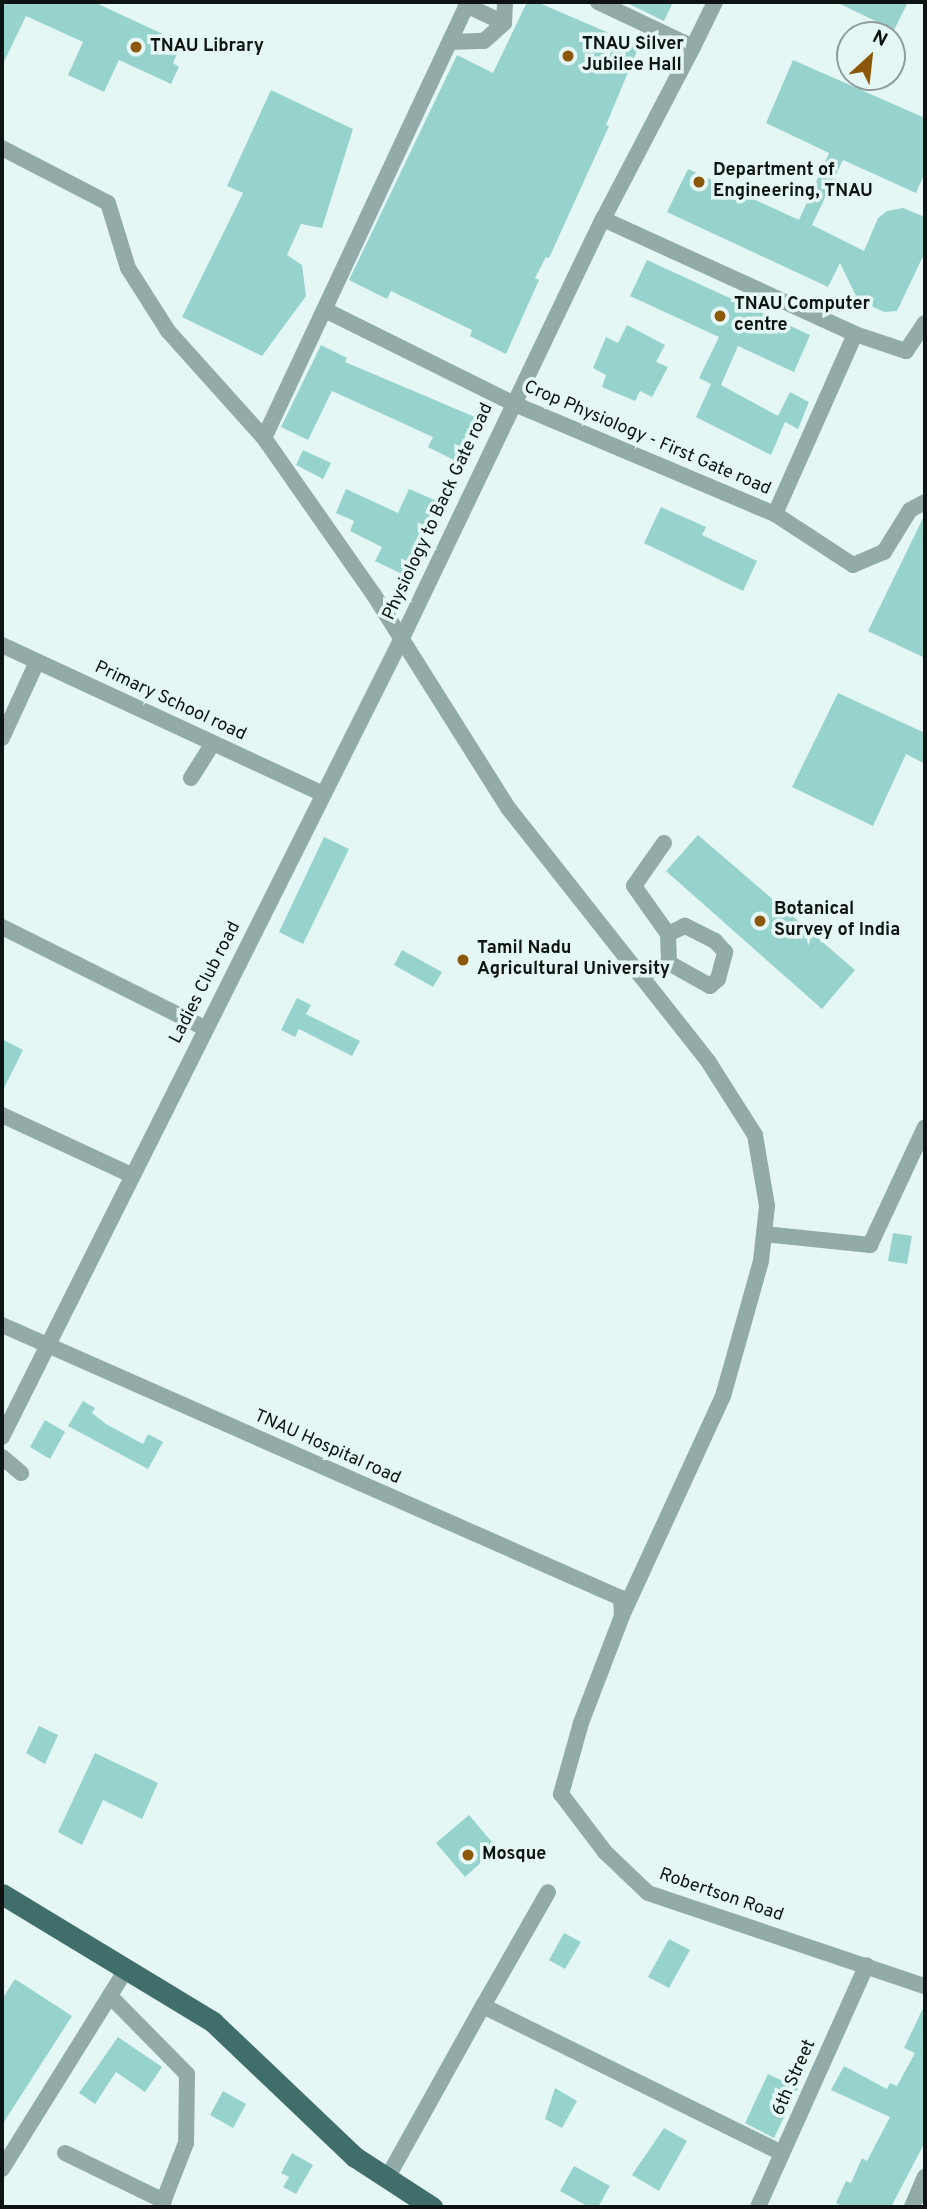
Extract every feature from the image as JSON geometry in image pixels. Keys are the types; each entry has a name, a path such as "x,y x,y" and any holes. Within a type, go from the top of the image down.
{"main road":[{"path":"2,1894 213,2022 355,2157 386,2180 432,2207"}],"street":[{"path":"451,42 484,41 504,23 505,2"},
{"path":"598,2 693,47"},
{"name":"Physiology to Back Gate road","path":"402,638 512,403 715,2"},
{"path":"264,438 467,4 504,23"},
{"path":"2,148 107,203 128,268 167,331 264,438 402,638 509,809 708,1061 755,1135 767,1206 761,1261 723,1395 622,1616"},
{"path":"603,219 855,334 906,351 925,323"},
{"name":"Crop Physiology - First Gate road","path":"325,310 512,403 775,514 855,334"},
{"path":"775,514 853,565 884,552 910,510 925,502"},
{"name":"Ladies Club road","path":"2,1437 402,638"},
{"name":"Primary School road","path":"2,645 323,794"},
{"path":"2,738 37,662"},
{"path":"191,778 213,743"},
{"path":"664,843 634,886 668,934 669,963"},
{"path":"668,934 685,926 715,940 725,952 718,979 710,986 669,963"},
{"path":"2,928 205,1028"},
{"path":"640,975 669,963"},
{"path":"2,1115 131,1175"},
{"path":"764,1234 870,1245 925,1127"},
{"name":"TNAU Hospital road","path":"2,1325 621,1598 622,1616"},
{"path":"2,1457 21,1473"},
{"name":"Robertson Road","path":"622,1616 581,1723 561,1794 605,1852 648,1893 925,1986"},
{"path":"386,2180 548,1892"},
{"name":"6th Street","path":"758,2207 867,1965"},
{"path":"2,2169 126,1970"},
{"path":"65,2153 163,2204 187,2143 187,2074 110,1996"},
{"path":"483,2006 782,2153"},
{"path":"912,2207 925,2177"}],"building":[{"name":"TNAU Library","path":"2,2 94,2 182,43 173,63 179,67 171,84 119,60 104,92 68,75 83,42 26,16 2,66"},
{"path":"527,2 537,2 639,46 606,125 609,126 549,258 546,257 535,278 539,280 506,354 470,336 472,330 391,291 387,299 349,280 457,55 493,73"},
{"path":"625,2 673,2 664,21"},
{"path":"836,2 908,2 898,21 875,21"},
{"name":"Department of Engineering, TNAU","path":"793,60 836,79 836,91 864,91 925,118 925,172 916,193 843,160 812,225 864,251 878,218 887,211 903,208 925,217 925,252 897,311 884,312 858,300 840,263 828,287 667,212 688,169 799,220 829,153 766,123"},
{"path":"271,90 353,129 322,228 301,224 287,255 302,265 306,296 262,356 182,317 243,193 227,186"},
{"path":"647,260 810,335 794,372 738,346 721,385 778,416 790,392 809,402 798,429 785,422 771,455 696,417 711,384 699,378 719,337 630,296"},
{"path":"627,325 665,345 656,362 668,367 652,397 640,391 635,401 602,387 606,375 593,368 606,337 618,343"},
{"path":"321,345 347,358 345,362 475,417 454,460 428,447 433,437 332,391 308,440 281,427"},
{"path":"303,450 331,463 323,479 296,465"},
{"path":"346,489 398,513 409,489 437,501 402,574 375,561 382,547 350,531 354,521 336,513"},
{"path":"661,507 706,527 702,535 757,561 743,591 644,543"},
{"path":"925,514 925,658 868,631"},
{"path":"838,693 925,733 925,764 906,754 873,826 792,787"},
{"name":"Botanical Survey of India","path":"698,835 855,970 822,1009 666,871"},
{"path":"324,837 349,849 303,944 279,932"},
{"path":"402,950 442,972 433,987 394,965"},
{"path":"297,998 311,1005 306,1014 360,1041 352,1056 299,1029 295,1037 281,1030"},
{"path":"2,1039 23,1050 2,1092"},
{"path":"893,1233 912,1236 907,1264 888,1261"},
{"path":"83,1401 95,1408 92,1413 106,1424 143,1444 148,1434 163,1442 148,1469 68,1426"},
{"path":"45,1420 65,1432 50,1459 30,1447"},
{"path":"39,1726 58,1735 45,1764 26,1753"},
{"path":"95,1753 158,1783 142,1819 103,1800 82,1845 58,1832"},
{"name":"Mosque","path":"469,1815 497,1848 465,1877 436,1843"},
{"path":"564,1933 581,1942 565,1969 549,1960"},
{"path":"669,1939 690,1950 669,1988 648,1977"},
{"path":"15,1979 72,2016 2,2125 2,1999"},
{"path":"925,2004 925,2142 891,2207 844,2207 836,2203 846,2181 851,2183 862,2158 867,2161 890,2117 831,2090 844,2066 887,2089 890,2083 897,2086 915,2053 904,2048"},
{"path":"118,2037 162,2067 145,2092 116,2072 95,2104 79,2093"},
{"path":"768,2074 798,2088 774,2138 745,2123"},
{"path":"555,2088 577,2101 562,2128 545,2119"},
{"path":"223,2091 246,2104 233,2128 210,2115"},
{"path":"664,2128 687,2141 659,2191 632,2175"},
{"path":"292,2153 313,2165 296,2194 283,2187 289,2177 281,2173"},
{"path":"574,2166 610,2186 598,2207 589,2207 560,2191"}],"place":[{"name":"TNAU Library","path":"136,47"},
{"name":"TNAU Silver Jubilee Hall","path":"568,56"},
{"name":"Department of Engineering, TNAU","path":"699,182"},
{"name":"TNAU Computer centre","path":"720,316"},
{"name":"Botanical Survey of India","path":"760,921"},
{"name":"Tamil Nadu Agricultural University","path":"463,960"},
{"name":"Mosque","path":"468,1855"}]}
